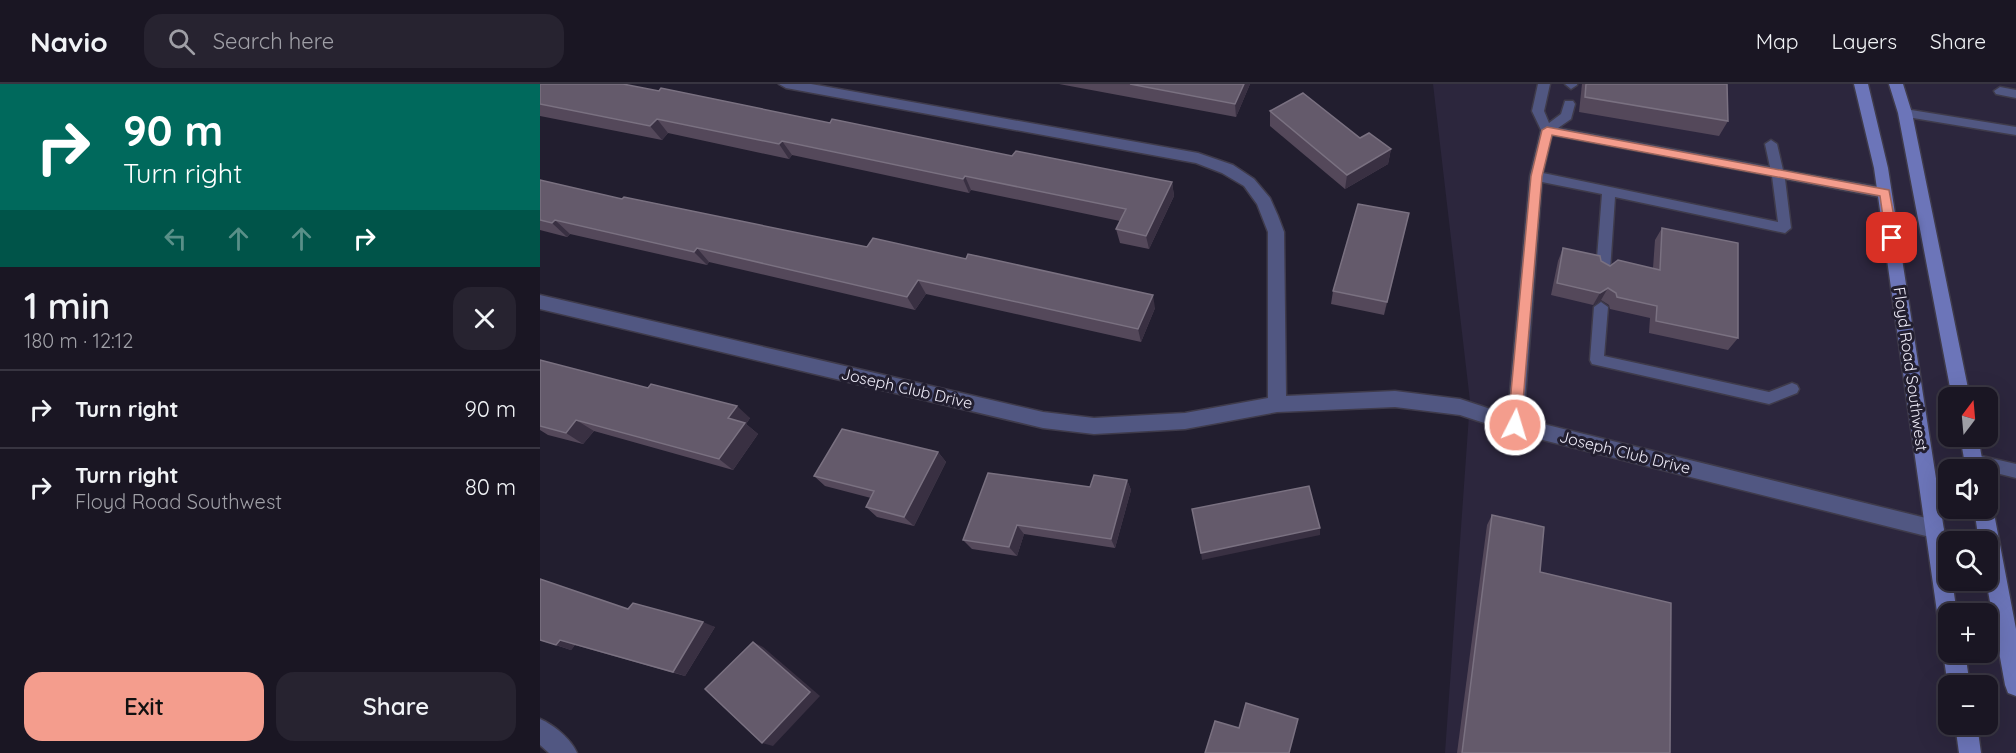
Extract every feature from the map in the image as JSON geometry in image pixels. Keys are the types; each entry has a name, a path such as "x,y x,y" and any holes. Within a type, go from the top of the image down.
{"main road":[{"name":"Floyd Road Southwest","path":"1861,84 1885,193 1945,603"},
{"path":"1896,84 1905,113 1959,387"},
{"path":"1985,519 2016,685"},
{"path":"1968,735 1970,753"}],"street":[{"path":"786,84 1198,158 1227,168 1243,177 1269,206 1276,232 1277,404"},
{"name":"Joseph Club Drive","path":"540,302 1042,420 1094,426 1185,421 1277,404 1395,399 1460,407 1515,425 1934,529"},
{"path":"540,730 566,753"}],"lane":[{"path":"1515,425 1536,176 1547,130 1538,111 1544,84"},
{"path":"2000,91 2016,94"},
{"path":"1547,130 1567,116 1569,104"},
{"path":"1905,113 2016,131"},
{"path":"1547,130 1885,193"},
{"path":"1536,176 1785,228 1778,173 1771,144"},
{"path":"1603,271 1609,191"},
{"path":"1601,307 1597,360 1769,398 1792,389"},
{"path":"1998,468 2016,471"}],"shaded area":[{"path":"1433,84 2016,84 2016,753 1445,753 1470,401"}],"building":[{"path":"540,84 623,84 659,91 661,88 830,123 832,119 1012,156 1016,151 1172,182 1146,236 1116,229 1126,209 965,176 963,179 782,141 779,144 657,119 650,126 540,104"},
{"path":"1130,84 1244,84 1235,104"},
{"path":"1586,84 1727,84 1728,121 1585,97"},
{"path":"1303,93 1360,138 1369,133 1391,149 1347,175 1270,111"},
{"path":"540,180 622,199 624,197 867,247 873,238 966,259 968,254 1153,295 1138,329 918,280 907,297 697,248 694,252 555,220 552,223 540,220"},
{"path":"1358,204 1409,213 1387,302 1333,291"},
{"path":"1662,228 1738,243 1738,338 1656,321 1657,306 1617,297 1616,293 1608,288 1600,293 1557,283 1563,248 1600,256 1601,261 1610,266 1618,260 1660,270"},
{"path":"540,360 648,388 651,384 737,406 728,418 745,423 719,459 576,420 566,433 540,426"},
{"path":"842,429 938,452 904,517 866,507 874,491 814,476"},
{"path":"988,473 1090,487 1094,475 1127,480 1111,539 1017,525 1009,547 963,540"},
{"path":"1309,486 1320,528 1201,553 1192,509"},
{"path":"1492,515 1544,527 1540,572 1671,603 1670,753 1462,753"},
{"path":"540,579 628,609 633,603 703,622 673,672 560,640 556,645 540,640"},
{"path":"753,642 810,692 762,743 705,689"},
{"path":"1246,703 1298,719 1289,753 1205,753 1215,721 1239,728"}],"route":[{"path":"1515,425 1536,176 1547,130 1885,193 1892,238"}]}
